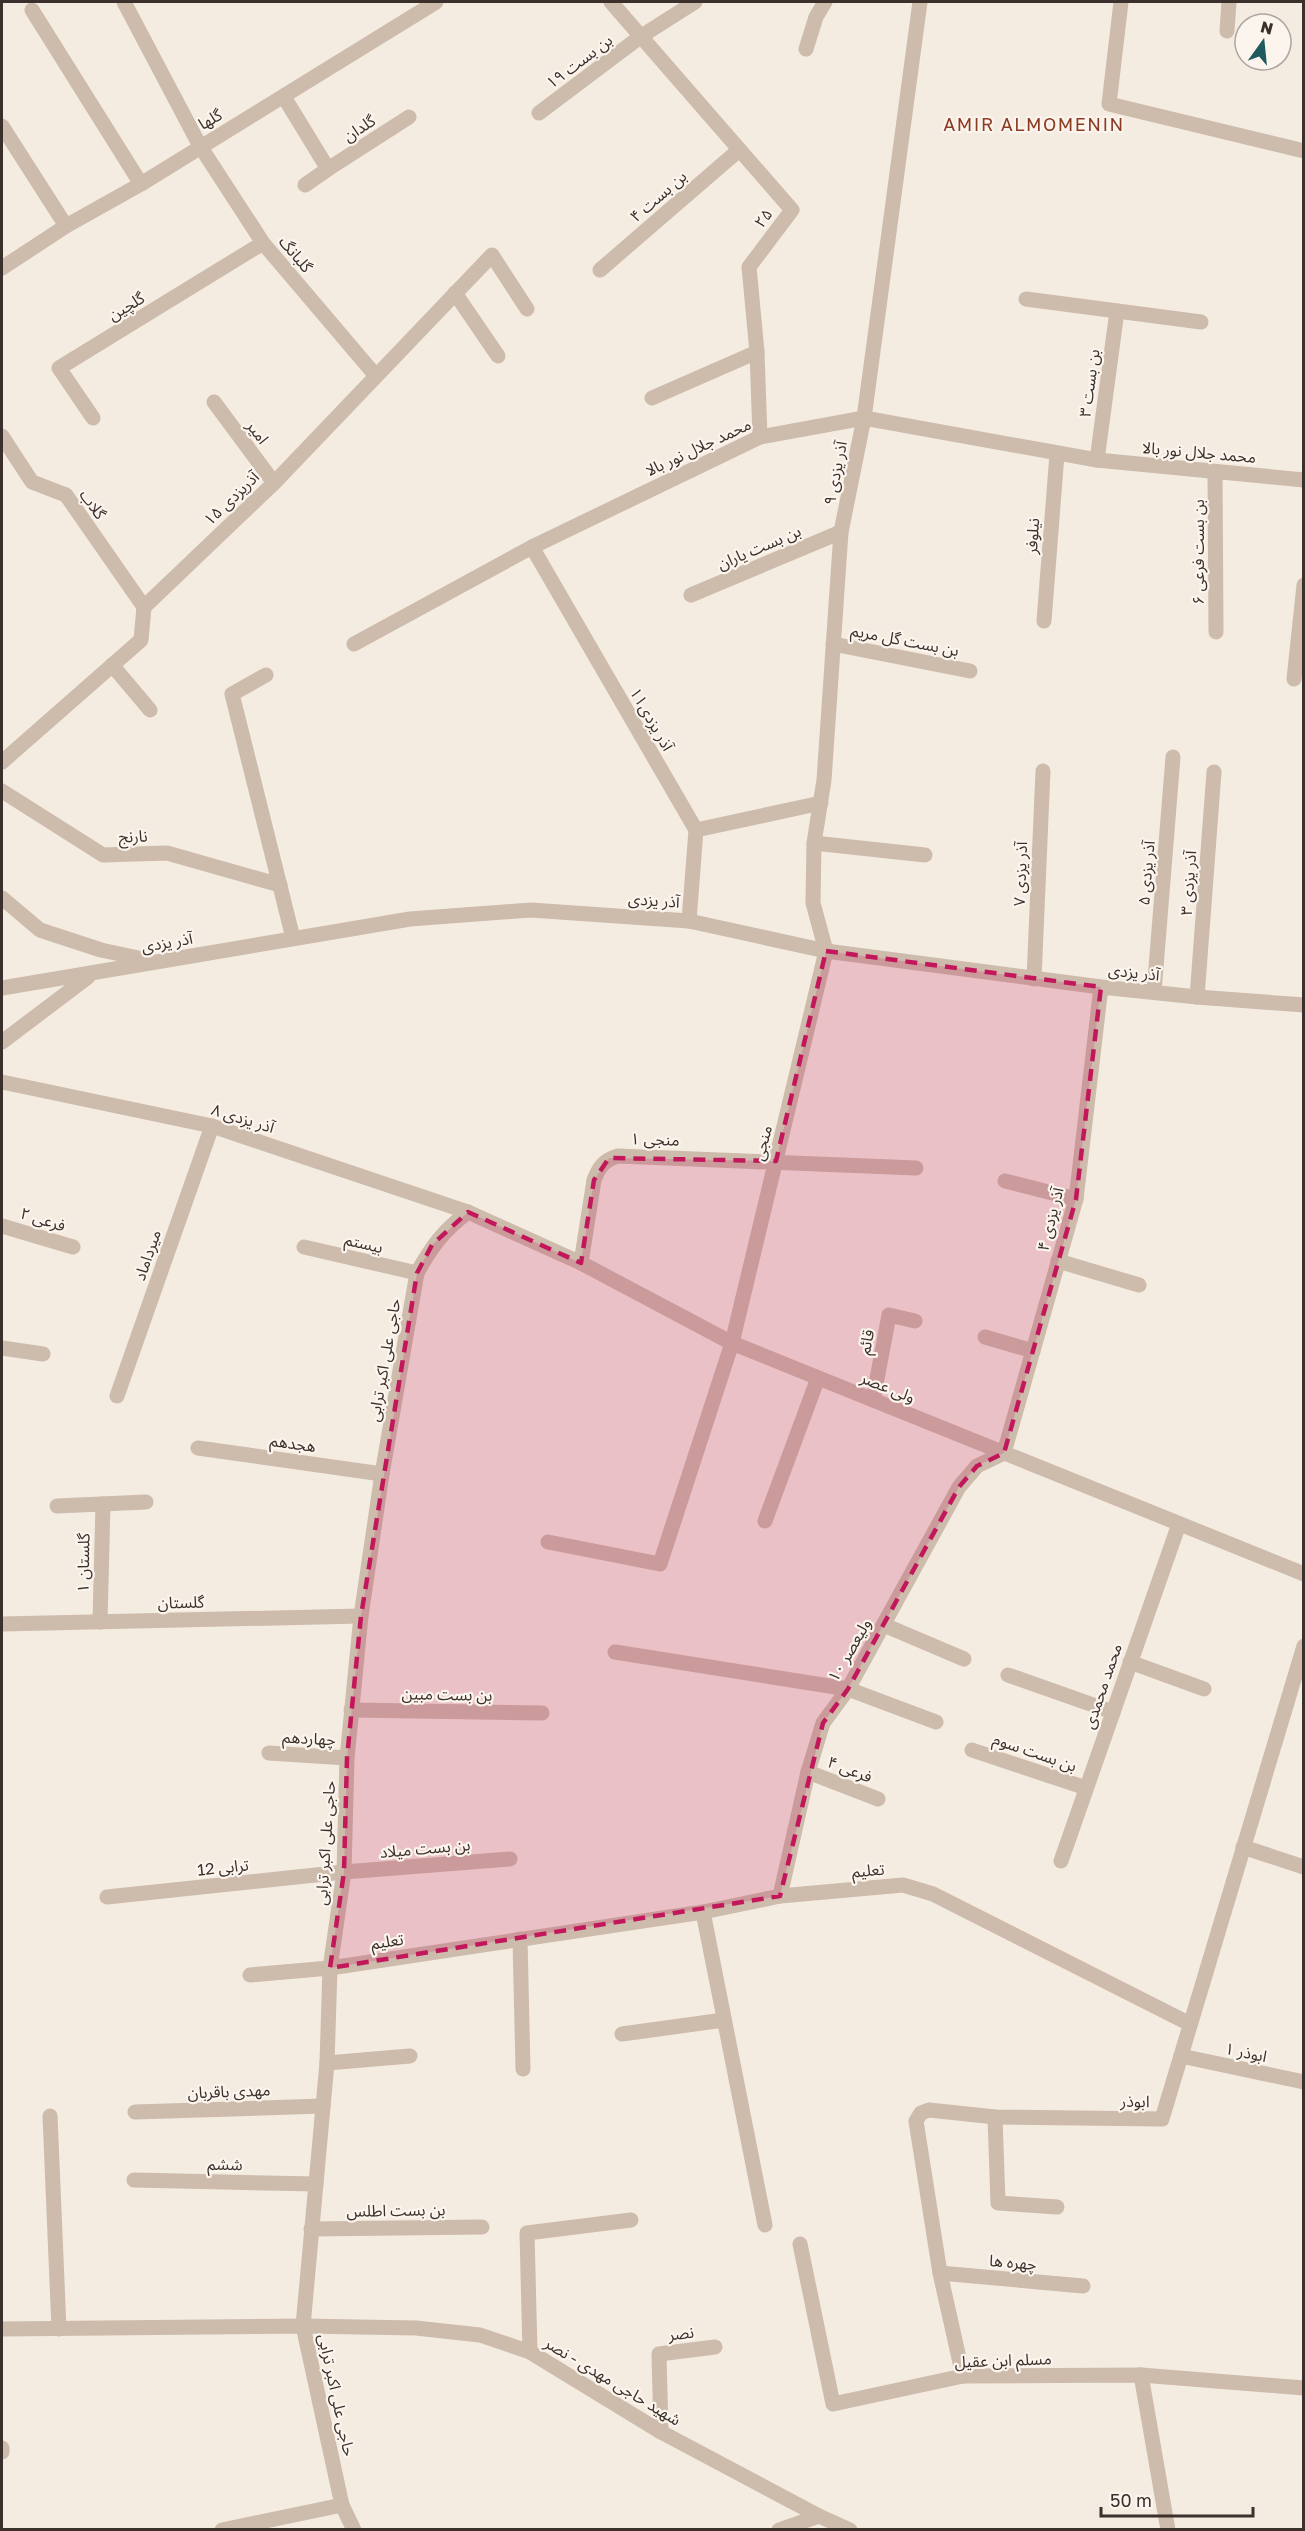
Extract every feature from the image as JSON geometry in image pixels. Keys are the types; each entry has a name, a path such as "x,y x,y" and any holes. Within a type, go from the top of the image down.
{"street":[{"name":"گلبانگ","path":"124,2 200,146 263,243 376,376"},
{"name":"گلها","path":"2,268 66,226 141,184 436,2"},
{"name":"۲۵","path":"611,2 792,210 749,267 757,352 760,437"},
{"name":"بن بست ۱۹","path":"539,113 640,37 695,2"},
{"path":"806,49 816,16 825,2"},
{"name":"آذر یزدی ۹","path":"826,951 813,903 814,843 821,803 841,532 864,417 920,2"},
{"path":"1121,2 1108,104 1304,151"},
{"path":"1227,31 1229,2"},
{"path":"32,10 141,184"},
{"path":"284,97 328,169"},
{"name":"گلدان","path":"305,185 410,117"},
{"path":"2,126 66,226"},
{"name":"بن بست ۴","path":"600,270 739,150"},
{"name":"گلچین","path":"93,418 59,368 263,243"},
{"name":"۱۵ آذریزدی","path":"144,607 274,483 492,255 527,309"},
{"path":"455,293 498,356"},
{"path":"1026,299 1201,322"},
{"name":"بن بست ۳","path":"1097,460 1117,311"},
{"path":"652,398 757,352"},
{"name":"امیر","path":"214,402 274,483"},
{"name":"محمد جلال نور بالا","path":"354,644 532,547 760,437 864,417 1097,460 1304,480"},
{"name":"گلاب","path":"2,436 32,482 66,495 144,607"},
{"name":"نیلوفر","path":"1044,621 1057,454"},
{"name":"بن بست فرعی ۶","path":"1215,472 1216,632"},
{"name":"بن بست یاران","path":"691,595 841,532"},
{"name":"آذر یزدی۱۱","path":"532,547 696,830"},
{"path":"1294,679 1304,585"},
{"path":"2,762 141,640 144,607"},
{"name":"بن بست گل مریم","path":"833,645 970,671"},
{"path":"112,665 150,710"},
{"path":"266,675 232,694 293,938"},
{"name":"آذر یزدی ۵","path":"1154,992 1173,757"},
{"name":"آذر یزدی ۷","path":"1034,979 1043,771"},
{"name":"آذر یزدی ۳","path":"1197,997 1214,772"},
{"name":"نارنج","path":"2,791 102,855 167,853 280,885"},
{"path":"689,921 696,830 821,803"},
{"path":"814,843 925,855"},
{"path":"2,897 40,930 101,950 157,961"},
{"name":"آذر یزدی","path":"2,988 90,975 157,961 410,919 531,910 689,921 826,951 1101,987 1304,1005"},
{"name":"منجی","path":"548,1542 660,1564 732,1343 826,951"},
{"path":"2,1042 90,975"},
{"name":"۴ آذر یزدی","path":"1004,1454 1076,1199 1101,987"},
{"name":"۸ آذر یزدی","path":"2,1082 212,1126 468,1212"},
{"name":"میرداماد","path":"117,1396 212,1126"},
{"name":"منجی ۱","path":"581,1263 594,1180 598,1168 609,1158 618,1156 776,1161"},
{"path":"776,1161 916,1168"},
{"path":"1005,1181 1076,1199"},
{"name":"ولی عصر","path":"468,1212 581,1263 732,1343 1304,1574"},
{"name":"حاجی علی اکبر ترابی","path":"354,2529 342,2505 303,2326 327,2063 330,1968 344,1872 347,1758 351,1710 361,1616 382,1474 417,1274 432,1245 468,1212"},
{"name":"فرعی ۲","path":"2,1226 73,1247"},
{"name":"بیستم","path":"304,1247 417,1274"},
{"path":"1058,1261 1138,1285"},
{"name":"قائم","path":"873,1400 889,1316 915,1321"},
{"path":"985,1337 1033,1351"},
{"path":"2,1348 43,1354"},
{"path":"765,1521 818,1378"},
{"name":"هجدهم","path":"198,1448 382,1474"},
{"name":"۱۰ ولیعصر","path":"780,1896 808,1772 824,1723 848,1689 959,1487 977,1466 1004,1454"},
{"path":"57,1506 146,1502"},
{"name":"گلستان ۱","path":"100,1622 103,1504"},
{"name":"محمد محمدی","path":"1061,1861 1179,1524"},
{"name":"گلستان","path":"2,1624 361,1616"},
{"path":"884,1625 964,1659"},
{"name":"ابوذر","path":"963,2376 940,2273 916,2121 921,2113 929,2110 995,2117 1162,2119 1304,1646"},
{"path":"615,1652 848,1689 936,1722"},
{"path":"1130,1662 1204,1689"},
{"path":"1008,1675 1113,1712"},
{"name":"بن بست مبین","path":"351,1710 542,1713"},
{"name":"بن بست سوم","path":"972,1750 1086,1788"},
{"name":"چهاردهم","path":"269,1753 347,1758"},
{"name":"فرعی ۴","path":"808,1772 878,1799"},
{"path":"1243,1847 1304,1867"},
{"name":"بن بست میلاد","path":"344,1872 510,1859"},
{"name":"ترابی 12","path":"106,1897 344,1872"},
{"name":"تعلیم","path":"250,1975 330,1968 703,1911 780,1896 903,1885 933,1893 1190,2024"},
{"path":"703,1911 765,2225"},
{"path":"520,1939 523,2068"},
{"path":"622,2034 724,2020"},
{"path":"327,2063 410,2056"},
{"name":"ابوذر ۱","path":"1181,2056 1304,2082"},
{"name":"مهدی باقربان","path":"135,2112 323,2106"},
{"path":"50,2116 59,2329"},
{"path":"995,2117 998,2203 1057,2207"},
{"name":"ششم","path":"134,2180 316,2184"},
{"path":"530,2352 527,2233 631,2220"},
{"name":"بن بست اطلس","path":"311,2229 482,2227"},
{"name":"مسلم ابن عقیل","path":"800,2244 833,2404 963,2376 1141,2375 1304,2388"},
{"name":"چهره ها","path":"940,2273 1083,2286"},
{"name":"شهید حاجی مهدی - نصر","path":"2,2329 303,2326 416,2328 480,2335 530,2352 661,2432 819,2516 850,2529"},
{"name":"نصر","path":"661,2432 658,2354 714,2347"},
{"path":"1141,2375 1168,2529"},
{"path":"222,2529 342,2505"},
{"path":"779,2529 819,2516"}],"highlighted area":[{"path":"826,951 1101,987 1076,1199 1004,1453 977,1466 959,1487 848,1689 823,1723 780,1896 330,1968 344,1872 347,1758 361,1616 417,1273 432,1245 468,1212 581,1263 594,1180 609,1158 776,1161"}],"district":[{"name":"AMIR ALMOMENIN","path":"1034,124"}]}
